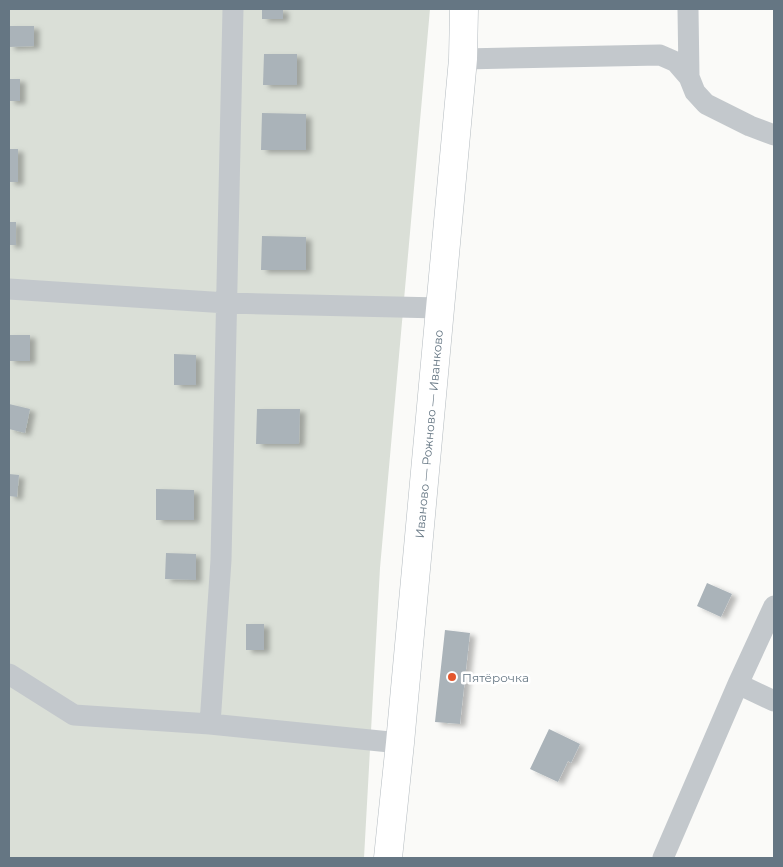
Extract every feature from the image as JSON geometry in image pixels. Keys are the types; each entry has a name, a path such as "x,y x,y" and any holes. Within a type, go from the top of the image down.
{"street":[{"path":"210,724 221,560 233,9"},
{"name":"Иваново — Рожново — Иванково","path":"388,858 463,59 464,9"},
{"path":"688,9 689,76 695,92 706,104 750,126 774,135"},
{"path":"463,59 660,55 676,62 689,76"},
{"path":"9,289 227,303 440,308"},
{"path":"663,858 738,684 774,606"},
{"path":"9,674 74,715 210,724 400,742"},
{"path":"738,684 774,701"}],"shaded area":[{"path":"9,9 430,9 380,568 364,858 9,858"}],"building":[{"path":"262,9 283,9 283,19 262,19"},
{"path":"9,26 34,26 34,46 9,47"},
{"path":"264,54 297,54 297,85 263,85"},
{"path":"9,79 20,79 20,101 9,101"},
{"path":"262,113 306,114 306,150 261,150"},
{"path":"9,149 18,149 18,182 9,182"},
{"path":"9,222 16,222 16,245 9,245"},
{"path":"262,236 306,237 306,270 261,270"},
{"path":"9,335 30,335 30,361 9,361"},
{"path":"174,354 196,355 196,385 174,385"},
{"path":"9,404 30,409 25,433 9,429"},
{"path":"257,409 300,409 299,444 256,444"},
{"path":"9,474 19,475 17,497 9,496"},
{"path":"156,489 194,490 194,520 156,520"},
{"path":"166,553 196,554 196,580 165,579"},
{"path":"707,583 732,594 721,617 697,606"},
{"path":"246,624 264,624 264,650 246,650"},
{"name":"Пятёрочка","path":"445,630 470,633 460,724 435,722"},
{"path":"549,729 580,744 571,763 568,761 558,782 530,769"}],"place":[{"name":"Пятёрочка","path":"452,677"}]}
